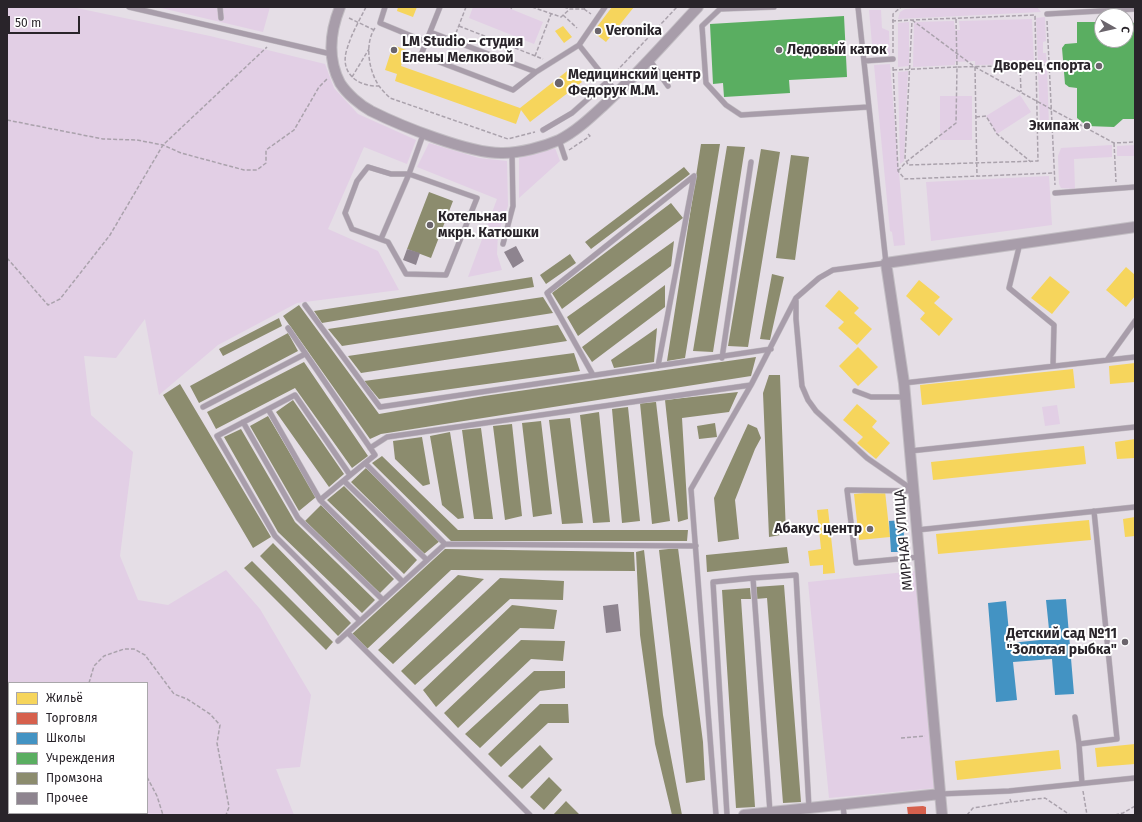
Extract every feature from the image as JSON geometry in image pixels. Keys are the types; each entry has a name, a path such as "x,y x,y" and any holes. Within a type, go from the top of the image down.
{"street":[{"path":"340,7 334,23 331,54 335,71 341,84 356,100 371,110 424,132 466,147 484,151 512,152 558,140 582,125 617,93 698,7"},
{"path":"886,263 1135,227"},
{"name":"МИРНАЯ УЛИЦА","path":"886,263 904,383 942,815"},
{"path":"744,815 809,808 843,810 940,794"}],"lane":[{"path":"129,7 331,54"},
{"path":"220,7 221,18"},
{"path":"386,7 380,23 426,42"},
{"path":"440,7 421,55 513,90 550,62 580,45 596,18 605,7"},
{"path":"774,7 720,9 702,26 706,84 726,105 741,116 868,107"},
{"path":"716,815 691,489 771,349 796,298 819,278 833,270 886,263 858,7"},
{"path":"1047,14 1135,9"},
{"path":"430,32 536,72"},
{"path":"580,45 607,82 617,93"},
{"path":"649,59 668,86"},
{"path":"864,61 893,59"},
{"path":"543,130 572,113 607,82"},
{"path":"381,239 409,174 424,132"},
{"path":"558,140 565,158"},
{"path":"503,244 513,206 512,152"},
{"path":"722,358 751,162"},
{"path":"368,167 391,174 409,174 477,198 446,275 406,274 388,242 352,229 345,213 357,181 368,167"},
{"path":"592,375 546,293 694,176 658,366"},
{"path":"1055,193 1135,187"},
{"path":"1020,243 1009,288 1054,325 1053,366"},
{"path":"796,298 796,319 802,386 808,400 816,411 867,458 914,490"},
{"path":"305,305 380,407 592,375 722,358 771,349"},
{"path":"1107,360 1135,321"},
{"path":"288,328 375,455 320,500"},
{"path":"203,407 305,354"},
{"path":"904,383 1135,357"},
{"path":"370,448 387,437 751,385"},
{"path":"855,391 871,397 905,398"},
{"path":"350,475 295,395 217,436 275,536 360,621"},
{"path":"268,409 320,500 403,582"},
{"path":"244,422 298,518 383,600"},
{"path":"910,451 1135,428"},
{"path":"365,463 445,544"},
{"path":"344,481 427,560"},
{"path":"914,490 847,490 856,563 919,557"},
{"path":"917,530 1135,507"},
{"path":"1079,744 1116,739 1094,511"},
{"path":"338,641 445,544 696,546"},
{"path":"727,815 713,582 753,578 796,575 809,808"},
{"path":"753,578 770,812"},
{"path":"348,632 530,815"},
{"path":"1075,716 1082,783"},
{"path":"940,794 1010,791 1135,778"}],"path":[{"path":"366,7 346,51 346,61 352,78 357,82 370,86 379,86"},
{"path":"466,7 459,26 550,62"},
{"path":"532,7 562,17 570,9"},
{"path":"564,7 570,9 585,8 596,18"},
{"path":"607,82 677,7"},
{"path":"872,7 882,7"},
{"path":"901,7 893,14 892,21 893,70 898,171 905,179 913,180 1054,173"},
{"path":"535,56 551,14"},
{"path":"1047,14 1055,193"},
{"path":"563,15 577,28"},
{"path":"892,21 1034,15 1037,65 1038,161 908,165 906,162"},
{"path":"349,18 374,30"},
{"path":"898,171 906,162 956,123 956,18"},
{"path":"912,20 975,67 1114,144 1135,142"},
{"path":"906,162 912,20"},
{"path":"352,78 369,49 374,30 380,23"},
{"path":"7,258 48,305 60,299 110,235 163,145 275,40"},
{"path":"369,49 370,67 379,86 390,98 508,139 543,130"},
{"path":"893,70 1049,65"},
{"path":"1020,66 1021,92"},
{"path":"975,67 977,177"},
{"path":"7,120 81,136 103,139 137,140 163,145 181,153 244,170 257,170 266,163 266,150 294,130 319,86 335,71"},
{"path":"976,117 986,116 997,134 1031,162"},
{"path":"1038,128 1052,128"},
{"path":"1114,144 1116,188"},
{"path":"89,682 94,666 104,656 124,649 134,649 146,656 174,694 187,699 210,714 220,725 217,743 229,807 226,815"},
{"path":"902,738 931,735"},
{"path":"148,779 157,796 163,815"},
{"path":"1082,783 1087,815"},
{"path":"1010,791 1011,802"},
{"path":"967,815 973,808 1045,798 1070,815"},
{"path":"1115,815 1135,806"}],"shaded area":[{"path":"7,7 72,7 210,36 325,64 334,88 358,114 416,140 407,164 364,147 328,229 378,251 399,290 297,303 218,345 159,395 145,319 116,358 84,356 91,415 133,452 120,556 138,600 168,605 226,570 260,609 311,695 300,767 276,769 294,815 7,815"},
{"path":"157,7 270,7 263,32"},
{"path":"473,7 506,7 543,22 534,44 469,18"},
{"path":"957,7 1037,7 1041,12 898,19 900,12 905,9"},
{"path":"869,10 881,10 882,28 889,31 890,56 873,56"},
{"path":"1045,17 1046,41 1043,42 1043,53 1046,53 1047,63 1038,64 1036,18"},
{"path":"1032,19 1034,64 975,65 975,61 955,62 955,65 913,67 914,22 954,21 955,30 960,30 959,21"},
{"path":"909,22 909,66 898,67 898,23"},
{"path":"890,64 905,245 894,246 892,232 890,231 874,65"},
{"path":"1038,67 1047,67 1049,126 1040,126"},
{"path":"908,71 904,161 900,164 898,72"},
{"path":"1020,95 1031,112 997,134 986,116"},
{"path":"940,96 972,96 972,140 940,140"},
{"path":"429,143 479,158 507,161 508,206 498,234 497,254 502,270 468,277 497,199 417,167"},
{"path":"1112,145 1112,157 1074,159 1075,189 1061,188 1059,184 1058,156 1061,148"},
{"path":"1135,145 1135,156 1117,156 1117,146"},
{"path":"555,148 560,161 519,198 519,158"},
{"path":"1049,176 1052,225 931,241 926,182"},
{"path":"1057,405 1060,424 1045,426 1042,407"},
{"path":"915,571 936,788 829,798 808,582"}],"building: Жильё":[{"path":"398,7 417,7 413,17 397,11"},
{"path":"612,7 634,7 606,42 593,32"},
{"path":"563,26 572,37 564,43 555,31"},
{"path":"393,45 406,50 401,66 520,108 571,68 582,82 530,122 521,110 516,124 395,81 397,74 385,70"},
{"path":"1126,267 1135,275 1135,296 1126,307 1106,290"},
{"path":"1050,276 1070,292 1052,314 1031,298"},
{"path":"919,280 940,297 934,303 953,319 939,336 920,319 925,313 906,296"},
{"path":"839,290 859,308 854,313 872,329 857,345 838,328 844,322 825,306"},
{"path":"858,347 878,367 858,386 839,366"},
{"path":"1135,363 1135,382 1110,384 1109,366"},
{"path":"1073,369 1075,388 922,405 920,385"},
{"path":"857,404 877,421 872,427 890,443 876,459 857,443 863,437 843,420"},
{"path":"1135,439 1135,458 1117,459 1115,442"},
{"path":"1084,446 1086,464 933,480 931,462"},
{"path":"885,491 890,537 859,540 854,494"},
{"path":"828,509 835,573 823,574 823,565 810,566 808,551 821,549 817,510"},
{"path":"1135,517 1135,536 1125,537 1123,519"},
{"path":"1089,520 1091,540 938,554 936,534"},
{"path":"1135,744 1135,764 1097,767 1095,748"},
{"path":"1059,750 1061,769 957,780 955,761"}],"building: Торговля":[{"path":"907,807 926,807 926,815 908,815"}],"building: Школы":[{"path":"903,520 905,552 891,552 889,521"},
{"path":"1066,599 1074,694 1055,695 1052,659 1013,662 1017,700 996,702 988,603 1006,601 1010,643 1050,639 1046,600"}],"building: Учреждения":[{"name":"Ледовый каток","path":"844,16 847,77 789,80 790,93 724,97 723,83 713,84 710,24"},
{"name":"Дворец спорта","path":"1077,22 1094,22 1094,48 1134,48 1135,23 1135,119 1123,119 1114,127 1087,126 1077,118 1077,88 1069,87 1065,84 1062,48 1065,44 1077,43"}],"building: Промзона":[{"path":"701,144 720,144 685,358 667,361"},
{"path":"727,146 745,147 713,352 693,351"},
{"path":"761,149 780,152 748,347 728,346"},
{"path":"791,155 809,157 795,260 776,258"},
{"path":"684,167 690,174 591,249 585,242"},
{"name":"Котельная мкрн. Катюшки","path":"429,192 453,201 431,258 407,249"},
{"path":"671,203 683,218 562,309 552,293"},
{"path":"674,241 671,266 578,336 567,317"},
{"path":"570,254 576,263 546,284 540,275"},
{"path":"772,274 784,277 770,340 760,339"},
{"path":"532,277 534,287 322,323 314,311"},
{"path":"665,285 665,307 592,362 582,347"},
{"path":"543,297 553,313 342,346 328,329"},
{"path":"299,305 379,414 484,396 756,357 751,376 381,434 370,439 283,316"},
{"path":"279,318 282,326 223,356 219,349"},
{"path":"558,325 567,341 361,373 348,356"},
{"path":"657,328 654,362 614,368 611,360"},
{"path":"288,333 298,351 199,403 190,386"},
{"path":"574,353 580,371 379,399 364,381"},
{"path":"304,362 368,456 352,468 295,388 216,429 207,412"},
{"path":"769,375 780,375 786,534 769,537 763,393"},
{"path":"180,384 271,537 253,548 163,395"},
{"path":"738,392 729,412 682,418 688,519 678,522 665,400"},
{"path":"293,400 344,474 329,487 276,412"},
{"path":"656,402 670,521 652,524 640,403"},
{"path":"628,407 640,521 622,523 612,409"},
{"path":"599,412 610,522 593,523 580,415"},
{"path":"268,416 316,497 299,511 250,426"},
{"path":"570,418 583,523 562,524 549,420"},
{"path":"541,421 552,514 533,517 522,423"},
{"path":"715,423 717,437 699,439 697,426"},
{"path":"512,424 522,516 505,520 493,426"},
{"path":"748,424 757,428 761,438 755,449 735,500 739,539 718,542 714,498"},
{"path":"481,428 493,519 474,519 462,430"},
{"path":"241,429 295,522 375,600 362,613 278,532 224,437"},
{"path":"450,432 464,518 458,519 442,505 430,436"},
{"path":"422,437 430,484 423,486 395,459 393,441"},
{"path":"382,456 458,530 688,530 687,541 451,541 372,463"},
{"path":"366,468 441,540 424,554 351,482"},
{"path":"344,486 417,560 404,574 327,500"},
{"path":"321,505 394,579 379,594 305,521"},
{"path":"273,543 351,623 338,636 260,556"},
{"path":"787,547 789,563 707,572 706,555"},
{"path":"678,548 703,742 705,780 686,783 659,550"},
{"path":"445,549 634,552 635,571 451,570 367,649 351,635"},
{"path":"644,550 663,715 682,815 672,815 655,744 640,635 636,552"},
{"path":"252,561 333,642 326,650 244,568"},
{"path":"458,575 484,579 393,664 378,650"},
{"path":"500,578 564,581 563,600 510,599 415,685 401,671"},
{"path":"784,585 801,802 783,803 767,598 756,599 755,587"},
{"path":"750,588 751,599 741,599 755,807 736,808 722,590"},
{"path":"512,605 557,610 554,629 520,628 436,707 423,690"},
{"path":"521,640 565,641 563,661 531,659 458,728 444,713"},
{"path":"534,671 565,671 565,688 540,691 480,748 465,734"},
{"path":"540,704 568,704 569,723 548,723 501,767 488,754"},
{"path":"540,745 553,759 522,789 508,776"},
{"path":"549,777 562,790 544,810 530,797"},
{"path":"566,801 580,815 553,815"}],"building: Прочее":[{"path":"516,246 524,261 513,268 504,252"},
{"path":"407,249 420,253 416,265 403,260"},
{"path":"618,604 621,631 606,633 603,606"}],"place":[{"name":"Veronika","path":"598,31"},
{"name":"LM Studio – студия Елены Мелковой","path":"394,50"},
{"name":"Ледовый каток","path":"779,50"},
{"name":"Дворец спорта","path":"1099,66"},
{"name":"Медицинский центр Федорук М.М.","path":"559,83"},
{"name":"Экипаж","path":"1087,126"},
{"name":"Котельная мкрн. Катюшки","path":"430,225"},
{"name":"Абакус центр","path":"870,529"},
{"name":"Детский сад №11 \"Золотая рыбка\"","path":"1125,642"}]}
